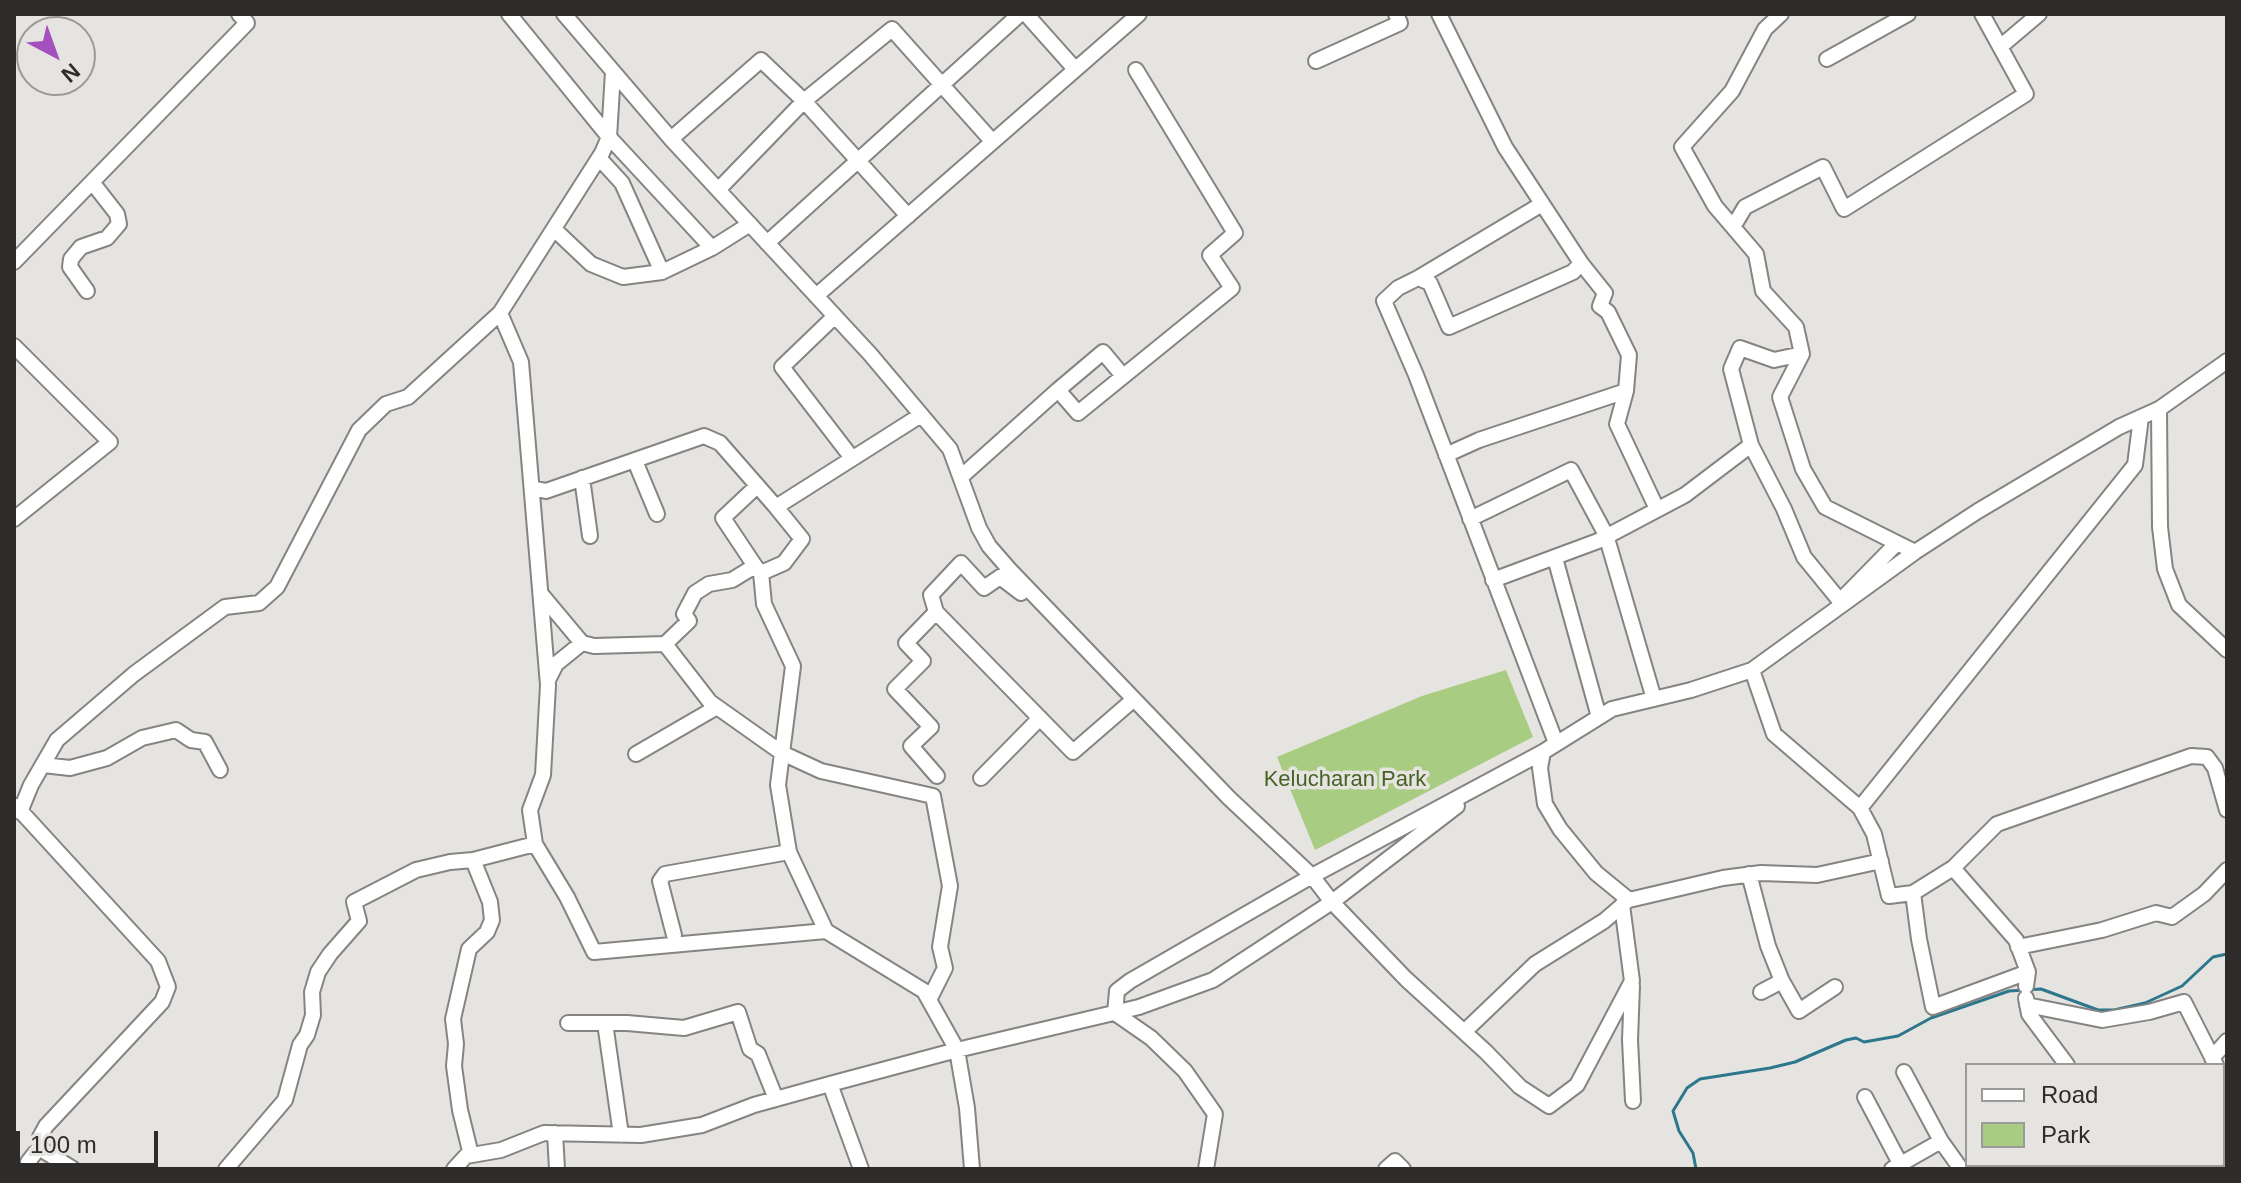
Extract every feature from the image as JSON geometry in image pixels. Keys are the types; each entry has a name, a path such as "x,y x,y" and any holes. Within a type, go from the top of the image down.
{"street":[{"path":"14,262 247,23 239,14"},
{"path":"509,14 609,137 712,248"},
{"path":"564,14 671,139 835,316 950,449 979,528 989,546 1133,700 1229,798 1312,876 1332,902 1406,979 1520,1087 1549,1106 1577,1085 1632,981"},
{"path":"767,243 1023,14 1075,69"},
{"path":"816,296 1139,14"},
{"path":"1316,61 1400,23 1396,14"},
{"path":"1439,14 1505,147 1581,263 1605,293 1600,306 1608,312 1629,355 1626,391 1617,424 1657,509"},
{"path":"1827,59 1908,14"},
{"path":"1733,227 1745,207 1823,167 1844,209 2026,94 1982,14"},
{"path":"2000,47 2039,14"},
{"path":"1777,16 1765,29 1732,91 1682,147 1715,206 1756,254 1763,291 1796,327 1802,354 1780,397 1803,469 1825,507 1915,552"},
{"path":"719,189 804,101 892,29 992,141"},
{"path":"671,139 761,60 804,101 908,216"},
{"path":"1058,390 1078,413 1232,288 1210,255 1235,233 1136,70"},
{"path":"30,1169 28,1162 39,1148 46,1126 162,1002 168,987 158,961 17,808 57,740 134,674 225,607 259,603 277,587 359,430 386,404 408,397 500,313 599,158 609,137 613,72"},
{"path":"599,158 622,183 662,272"},
{"path":"87,291 70,267 71,259 81,247 107,238 119,224 117,214 92,182"},
{"path":"1542,204 1398,288 1384,301 1416,375 1556,743"},
{"path":"554,229 591,264 623,277 662,272 712,248 750,224"},
{"path":"1418,278 1430,283 1449,327 1573,272 1581,263"},
{"path":"500,313 521,362 548,681 543,775 530,810 535,844 567,897 594,952 826,931"},
{"path":"835,316 782,367 852,458"},
{"path":"14,346 110,442 14,519"},
{"path":"1802,354 1774,360 1740,348 1731,369 1751,445 1784,509 1804,557 1840,601 1897,543"},
{"path":"962,476 1103,352 1123,376"},
{"path":"1115,1013 1117,991 1130,981 1312,876 1543,752 1612,709 1691,690 1752,670 1915,552 2057,463 2159,409 2227,361"},
{"path":"2210,374 2227,372"},
{"path":"1446,455 1479,440 1626,391"},
{"path":"2159,409 2160,527 2165,569 2179,605 2227,650"},
{"path":"776,507 921,415"},
{"path":"1860,808 2135,465 2141,417"},
{"path":"532,488 546,491 704,436 720,443 802,539 784,563 709,584 695,593 684,614 689,621 665,644 594,646 582,643 540,594"},
{"path":"1493,580 1555,558 1685,495 1751,445"},
{"path":"635,461 657,514"},
{"path":"1470,519 1571,470 1606,535 1654,699"},
{"path":"582,478 590,536"},
{"path":"757,486 723,518 758,569 764,604 793,666 778,785 789,852 826,931 924,991 957,1050 967,1108 972,1169"},
{"path":"1555,558 1599,717"},
{"path":"1021,593 1000,577 984,588 961,563 931,595 936,612 1073,752 1133,700"},
{"path":"936,612 906,643 923,661 895,689 931,727 911,746 937,776"},
{"path":"548,681 556,664 582,643"},
{"path":"665,644 710,702 782,753 821,771 933,796 950,886 940,947 945,968 929,1000"},
{"path":"1752,670 1774,734 1860,808 1874,834 1889,896 1913,893 1953,868 1997,824 2191,756 2207,757 2221,763 2227,810"},
{"path":"636,754 717,707"},
{"path":"981,778 1040,718"},
{"path":"43,765 70,768 107,758 142,738 176,730 191,740 205,742 220,770"},
{"path":"1543,752 1540,768 1545,804 1560,829 1625,902 1632,981 1630,1040 1633,1101"},
{"path":"456,1168 466,1156 501,1150 544,1133 641,1135 702,1125 830,1084 1173,996 1213,980 1332,902 1490,781"},
{"path":"226,1169 285,1100 300,1045 307,1035 313,1015 312,992 318,972 359,921 354,902 416,870 535,844"},
{"path":"674,935 660,881 665,874 789,852"},
{"path":"471,1155 454,1066 456,1044 453,1019 469,949 487,932 492,920 490,902 473,860"},
{"path":"1464,1032 1535,964 1604,921 1625,902 1723,878 1749,874 1817,875 1881,861"},
{"path":"1953,868 2016,940 2029,1014 2066,1063"},
{"path":"2018,947 2102,930 2156,913 2172,917 2204,894 2227,870"},
{"path":"1749,874 1768,946 1782,981 1799,1011 1835,987"},
{"path":"1913,893 1933,1007 2026,990 2102,1020 2184,1002 2214,1062"},
{"path":"1761,992 1782,981"},
{"path":"568,1023 684,1028 738,1012 750,1049 758,1054 776,1099"},
{"path":"1115,1013 1151,1038 1185,1071 1215,1114 1206,1169"},
{"path":"605,1023 621,1135"},
{"path":"2214,1062 2227,1041"},
{"path":"1904,1072 1941,1141 1961,1169"},
{"path":"830,1084 861,1169"},
{"path":"1865,1097 1898,1168 1941,1141"},
{"path":"555,1133 557,1169"},
{"path":"39,1148 73,1169"},
{"path":"1386,1169 1395,1161 1403,1169"}],"green space":[{"name":"Kelucharan Park","path":"1506,670 1533,737 1315,850 1277,757 1422,696"}],"waterway":[{"path":"1696,1169 1693,1153 1679,1131 1673,1111 1687,1088 1700,1079 1795,1062 1846,1040 1856,1038 1864,1042 1898,1036 1931,1018 2009,991 2041,989 2098,1010 2145,1003 2182,986 2213,957 2227,954"}]}
